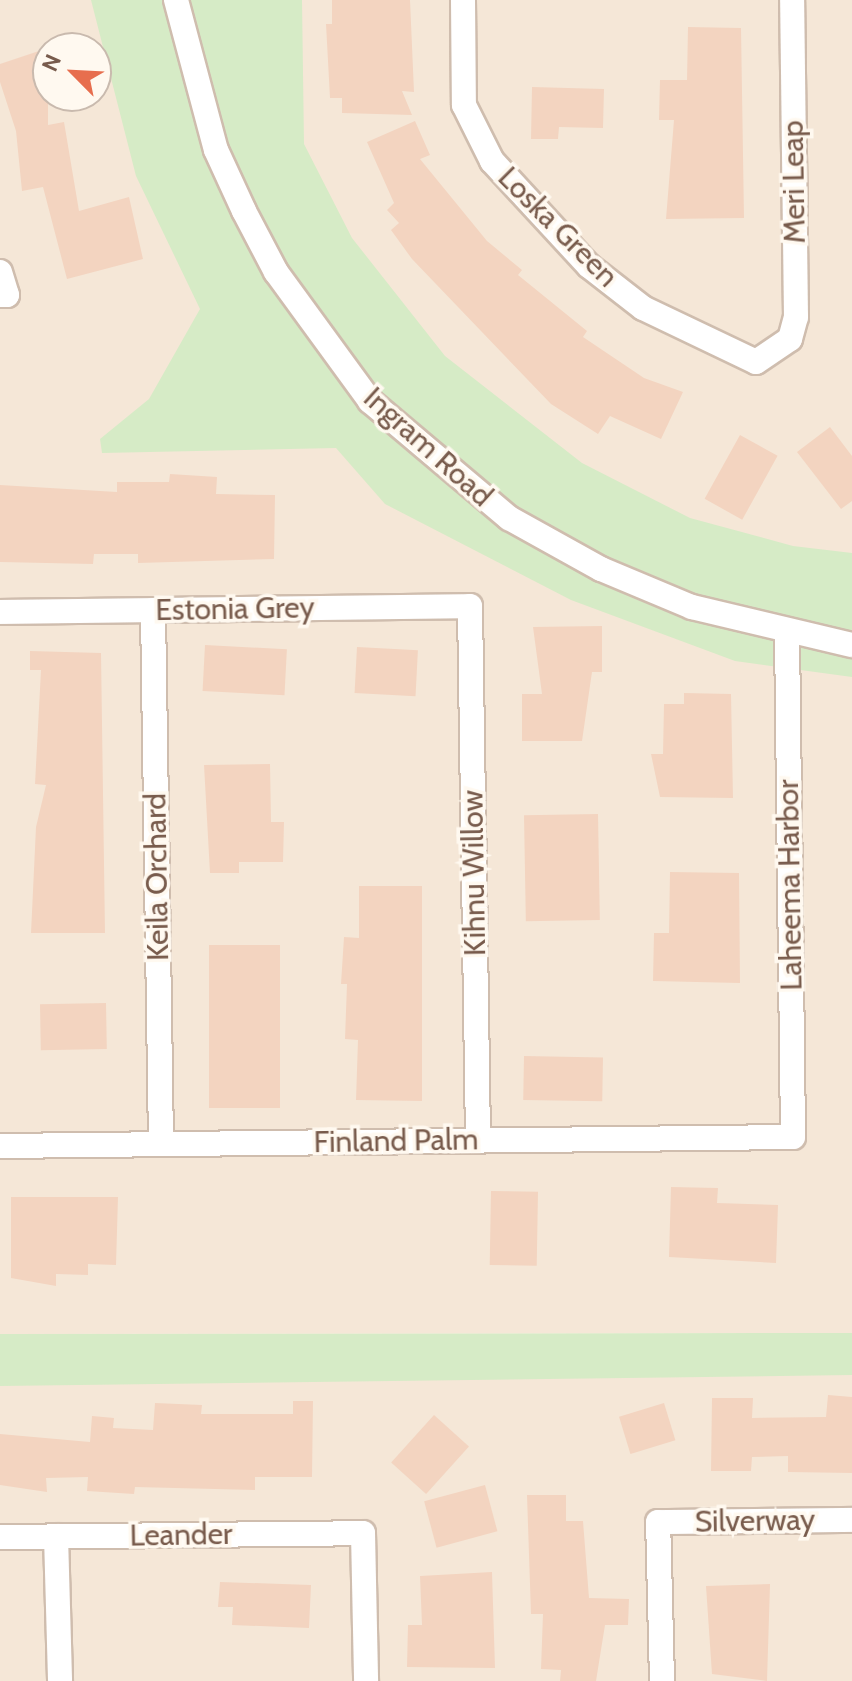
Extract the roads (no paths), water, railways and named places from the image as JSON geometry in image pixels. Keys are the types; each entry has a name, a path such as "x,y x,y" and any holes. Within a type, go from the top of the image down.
{"street":[{"name":"Ingram Road","path":"176,0 216,150 244,211 284,285 370,401 509,518 692,607 787,633 852,645"},
{"name":"Loska Green","path":"463,0 464,105 473,135 512,184 589,266 643,308 736,357 756,362 773,355"},
{"name":"Meri Leap","path":"773,355 790,339 796,317 792,0"},
{"name":"Estonia Grey","path":"0,612 470,606"},
{"name":"Kihnu Willow","path":"470,606 478,1140"},
{"name":"Keila Orchard","path":"153,610 161,1144"},
{"name":"Laheema Harbor","path":"787,633 793,1137"},
{"name":"Finland Palm","path":"0,1146 793,1137"},
{"name":"Silverway","path":"662,1681 658,1522 852,1520"},
{"name":"Leander","path":"0,1537 363,1533 366,1681"},
{"path":"56,1536 60,1681"}]}
